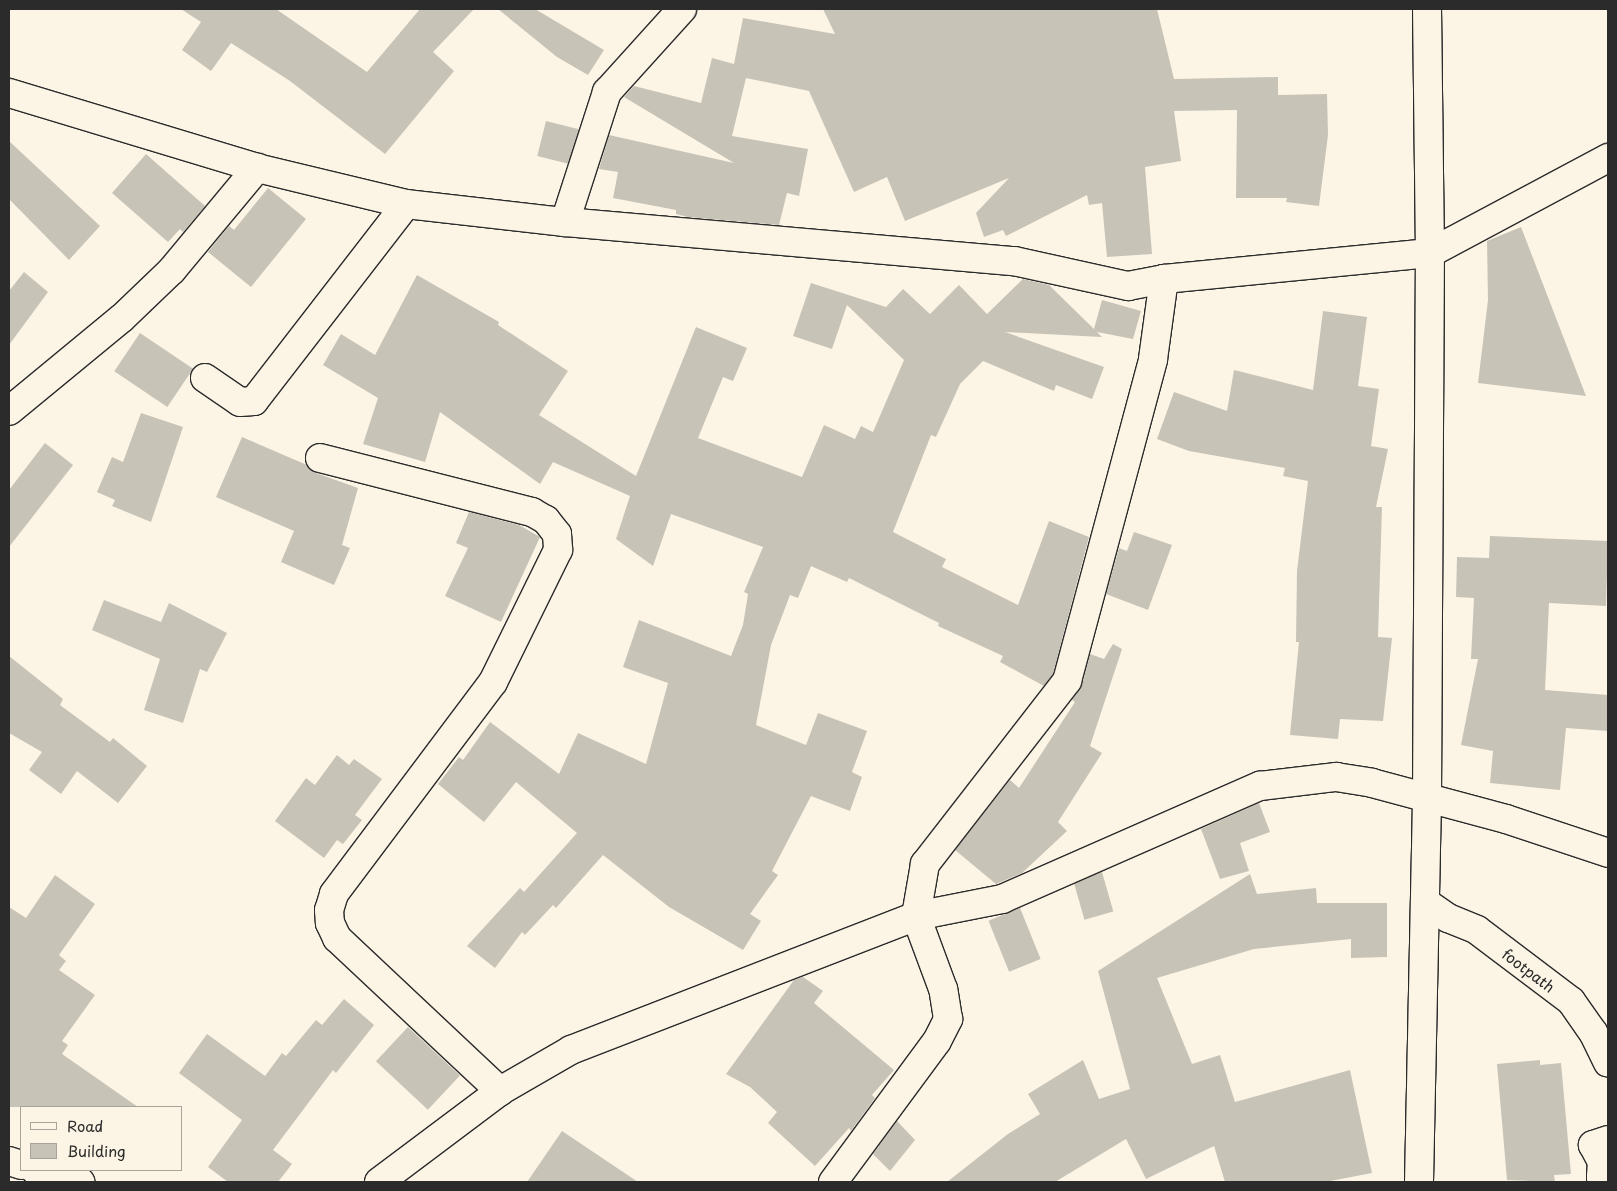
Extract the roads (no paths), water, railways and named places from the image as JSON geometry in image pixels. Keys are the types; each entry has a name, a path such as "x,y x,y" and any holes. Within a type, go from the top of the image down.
{"street":[{"path":"565,222 607,92 682,9"},
{"path":"1419,1182 1427,799 1430,253 1427,9"},
{"path":"9,93 257,168 406,204 565,222 1014,261 1128,286 1164,279 1430,253 1608,158"},
{"path":"9,411 122,318 172,270 257,168"},
{"path":"204,378 240,402 254,401 406,204"},
{"path":"833,1182 937,1041 948,1019 943,990 916,916 925,864 1067,681 1153,359 1164,279"},
{"path":"320,458 532,512 546,520 557,534 558,550 498,674 334,894 329,910 330,923 337,938 500,1090"},
{"path":"379,1182 500,1090 571,1050 916,916 1002,899 1260,786 1336,777 1372,783 1506,819 1608,853"},
{"name":"footpath","path":"1425,902 1448,918 1477,930 1571,1002 1592,1032 1608,1063"},
{"path":"1608,1140 1593,1145 1602,1162 1601,1177 1608,1179"},
{"path":"39,1171 80,1182"}]}
